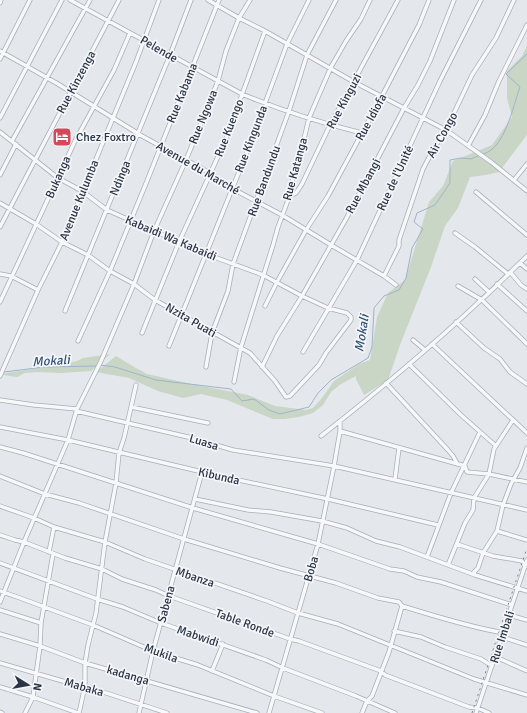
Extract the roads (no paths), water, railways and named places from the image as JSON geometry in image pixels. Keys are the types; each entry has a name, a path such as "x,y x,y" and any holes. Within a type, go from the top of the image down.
{"street":[{"path":"0,59 2,52 30,0"},
{"path":"0,118 62,0"},
{"name":"Pelende","path":"70,0 130,33 144,39 193,68 242,94 265,104 330,125 362,133"},
{"path":"12,141 90,0"},
{"name":"Rue Kinzenga","path":"0,227 119,0"},
{"name":"Avenue Kulumba","path":"0,376 38,290 62,242 159,0"},
{"name":"Ndinga","path":"65,311 191,0"},
{"path":"208,0 354,82 446,130 527,191"},
{"name":"Rue Kabama","path":"78,340 110,271 193,68 219,0"},
{"name":"Rue Ngowa","path":"0,602 2,592 14,568 68,440 77,410 108,345 134,284 154,231 186,160 218,81 226,51 239,18 250,0"},
{"name":"Rue Kingunda","path":"169,346 233,189 286,44 309,0"},
{"name":"Rue Bandundu","path":"206,367 212,333 228,291 233,264 289,111 307,55 336,0"},
{"name":"Rue Katanga","path":"234,382 241,347 288,200 289,191 298,164 309,118 331,68 346,41 361,19 370,0"},
{"name":"Rue Kinguzi","path":"288,200 290,196 296,193 302,184 330,125 398,0"},
{"name":"Rue Idiofa","path":"265,306 306,230 328,196 382,96 419,25 429,0"},
{"name":"Rue Mbangi","path":"262,367 277,336 302,296 346,219 404,108 418,85 430,61 454,0"},
{"name":"Rue de l'Unité","path":"303,352 357,260 423,118 481,0"},
{"name":"Air Congo","path":"384,276 399,246 399,240 423,169 446,130 472,74 496,38 514,0"},
{"path":"468,146 485,115 499,81 527,25"},
{"name":"Rue Kuengo","path":"142,333 179,242 226,138 265,31"},
{"name":"Bukanga","path":"0,302 75,141 114,70 130,33"},
{"name":"Avenue du Marché","path":"2,52 138,133 210,173 233,189 282,215 384,276 396,285"},
{"name":"Kabaidi Wa Kabaidi","path":"0,132 36,159 58,178 82,190 107,210 206,254 263,275 328,308 347,313 351,317 350,323"},
{"path":"0,175 16,144"},
{"path":"514,180 527,164"},
{"path":"476,192 527,235"},
{"name":"Nzita Puati","path":"0,203 36,224 62,242 88,255 110,271 134,284 155,300 250,353 286,397 290,396 319,365 326,353 350,323"},
{"path":"455,233 509,273 527,289"},
{"path":"320,436 386,384 432,344 482,300 527,256"},
{"path":"520,263 527,269"},
{"path":"0,274 12,276 38,290"},
{"path":"475,279 489,292"},
{"path":"497,284 527,311"},
{"path":"458,286 482,300 527,344"},
{"path":"456,322 484,348 500,359 510,372 527,384"},
{"path":"413,340 425,350"},
{"path":"432,344 527,433"},
{"path":"409,364 496,446"},
{"path":"386,384 453,456 457,463"},
{"path":"0,687 79,713 85,686 86,663 96,613 109,514 116,483 119,453 136,385"},
{"name":"Luasa","path":"0,400 77,410 127,423 188,436 233,450 334,466 395,479 504,506 527,510"},
{"path":"131,407 208,423"},
{"path":"448,565 465,523 473,510 474,498 489,474 494,449 513,420"},
{"name":"Boba","path":"269,713 318,544 334,466 340,431 340,421"},
{"name":"Kibunda","path":"0,427 68,440 119,453 438,525"},
{"path":"340,431 457,463 465,466 468,472 514,478 527,482"},
{"path":"427,557 451,493 480,432"},
{"path":"0,447 23,453 193,508 318,544 328,549 404,571 417,577 441,582 512,605"},
{"path":"395,479 399,448"},
{"path":"475,575 474,572 478,568 483,553 497,532 514,478 527,448"},
{"name":"Sabena","path":"139,713 153,651 202,472"},
{"path":"0,476 45,494 184,539 309,577 336,583 378,598 399,602 402,606 459,624 499,632 502,637 527,645"},
{"path":"195,498 261,512 271,512 322,521 347,528 376,541 400,547 475,575 527,591"},
{"name":"Mbanza","path":"0,506 54,527 105,542 124,551 175,570 298,613 338,624 486,683 527,695"},
{"path":"25,713 32,697 36,673 54,527"},
{"path":"497,532 527,540"},
{"name":"Table Ronde","path":"0,535 102,569 122,579 156,590 290,640 299,641 381,671 385,676 489,713"},
{"path":"457,544 483,553 510,560 522,561 525,567"},
{"name":"Rue Imbali","path":"476,713 527,562"},
{"name":"Mabwidi","path":"0,563 97,599 123,607 161,623 266,660 282,668 394,713"},
{"name":"Mukila","path":"2,592 93,626 153,651 198,665 212,672 322,713"},
{"path":"362,713 367,701 372,696 391,644 402,606"},
{"path":"0,610 42,623"},
{"path":"509,615 527,620"},
{"path":"394,631 421,637 481,659 492,666"},
{"name":"kadanga","path":"0,634 40,646 86,663 257,713"},
{"path":"212,672 222,644"},
{"path":"495,658 527,671"},
{"name":"Mabaka","path":"0,663 85,686 167,713"}],"waterway":[{"name":"Mokali","path":"483,154 491,150 503,136 520,87 506,74 527,54"},
{"name":"Mokali","path":"100,365 115,367 156,380 231,389 242,401 254,399 269,410 280,414 309,407 318,393 331,380 368,358 372,347 374,308 384,296 399,290 406,278 412,248 423,229 414,222 417,213 435,205 450,183 450,160 461,158 471,159 480,155"},
{"name":"Mokali","path":"4,372 44,367 97,366"}],"railway":[{"path":"472,713 527,548"}],"place":[{"name":"Chez Foxtro","path":"62,137"}]}
